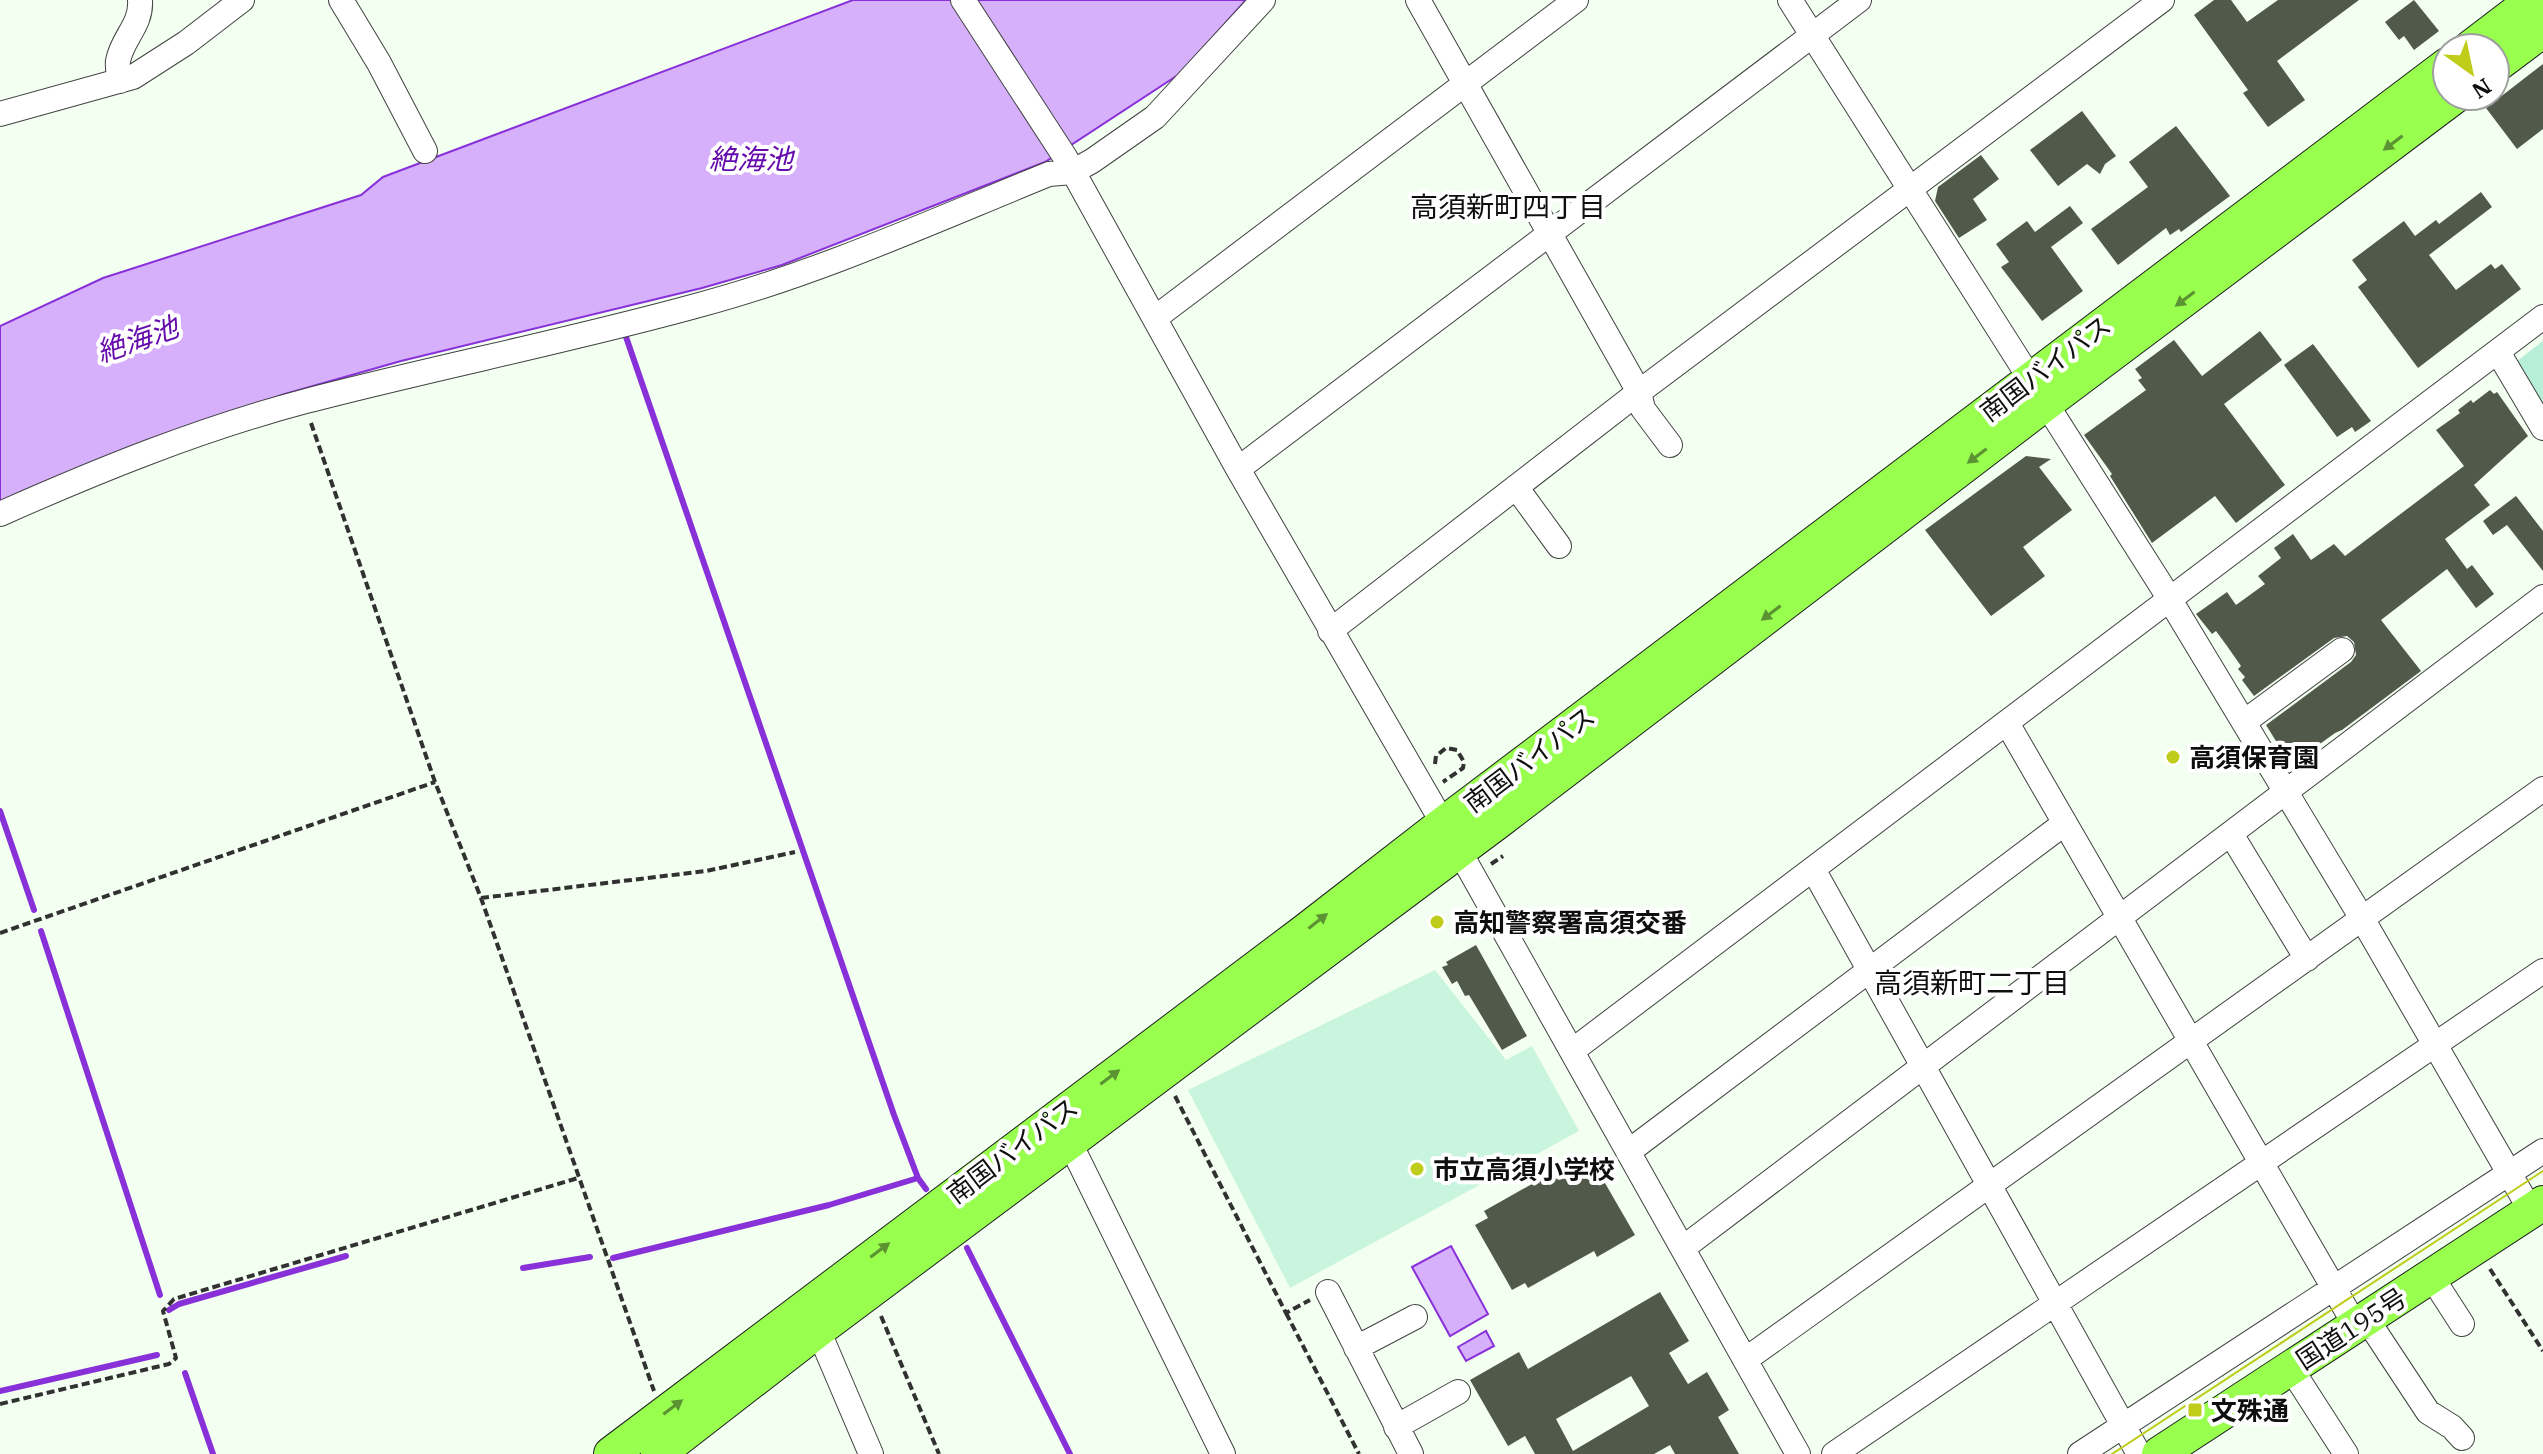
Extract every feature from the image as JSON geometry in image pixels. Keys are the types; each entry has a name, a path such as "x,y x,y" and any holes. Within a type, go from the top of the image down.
{"highway":[{"path":"2491,32 2533,0"},
{"path":"2511,54 2543,30"},
{"name":"南国バイパス","path":"658,1454 818,1330 1462,848 2431,78"},
{"name":"南国バイパス","path":"2037,392 2432,112"},
{"name":"南国バイパス","path":"611,1454 1304,932 1462,848"},
{"name":"国道195号","path":"2159,1454 2537,1207"}],"street":[{"path":"120,81 118,63 123,46 138,23 140,0"},
{"path":"0,114 133,77 186,43 242,0"},
{"path":"341,0 379,63 425,151"},
{"path":"963,0 1068,165 1330,631 1462,848 1798,1454"},
{"path":"0,514 160,447 304,402 633,323 814,270 1068,165 1092,161 1155,117 1263,0"},
{"path":"1155,318 1576,0"},
{"path":"1790,0 2244,722 2363,920 2508,1174 2537,1207"},
{"path":"1238,469 1859,0"},
{"path":"1330,631 1639,392 2162,0"},
{"path":"1421,1 1639,392 1643,409 1670,445"},
{"path":"1572,1051 2543,317"},
{"path":"2498,352 2543,428"},
{"path":"1516,487 1559,546"},
{"path":"1683,1248 2543,597"},
{"path":"2244,722 2342,650"},
{"path":"2007,723 2356,1325 2372,1327 2428,1412 2452,1427 2462,1438"},
{"path":"1745,1360 2543,789"},
{"path":"1628,1152 2065,823"},
{"path":"2231,834 2307,959"},
{"path":"1813,869 2139,1454"},
{"path":"1834,1454 2543,971"},
{"path":"1069,1141 1223,1454"},
{"path":"2080,1454 2543,1151"},
{"path":"2431,1276 2462,1324"},
{"path":"1328,1292 1411,1454"},
{"path":"1356,1348 1415,1317"},
{"path":"818,1330 871,1454"},
{"path":"2290,1367 2346,1454"},
{"path":"1396,1427 1458,1392"}],"path":[{"path":"304,402 435,782 481,898 656,1399 667,1411"},
{"path":"1435,764 1440,751 1452,747 1464,762 1463,768 1441,783"},
{"path":"0,933 435,782"},
{"path":"1462,848 1503,856"},
{"path":"481,898 706,871 795,852"},
{"path":"1172,1091 1359,1454"},
{"path":"0,1404 169,1364 176,1358 163,1311 174,1299 578,1178"},
{"path":"2476,1247 2543,1351"},
{"path":"1286,1313 1328,1292"},
{"path":"876,1308 939,1454"}],"green space":[{"path":"2543,341 2543,406 2516,362"},
{"path":"1435,970 1506,1060 1532,1046 1579,1131 1290,1288 1188,1090"}],"water":[{"name":"絶海池","path":"853,0 1246,0 1181,73 1045,162 782,265 702,288 401,361 285,394 121,451 0,502 0,326 103,278 361,195 383,177"},
{"path":"1451,1246 1488,1314 1450,1336 1412,1267"},
{"path":"1486,1331 1494,1346 1466,1361 1458,1347"}],"building":[{"path":"2214,0 2231,0 2247,22 2278,0 2359,0 2277,61 2305,100 2268,127 2243,93 2248,90 2194,15"},
{"path":"2414,0 2439,31 2431,32 2431,37 2414,50 2404,36 2399,40 2385,22"},
{"path":"2543,64 2543,129 2517,149 2489,112 2511,112 2511,89"},
{"path":"2082,111 2116,156 2105,164 2100,174 2087,164 2058,186 2030,150"},
{"path":"2176,126 2230,196 2181,232 2179,229 2170,235 2166,228 2118,265 2091,229 2148,187 2129,162"},
{"path":"1981,155 1999,179 1973,199 1987,220 1959,238 1935,201 1938,187"},
{"path":"2481,192 2492,207 2429,255 2456,290 2491,264 2495,269 2502,264 2521,289 2418,368 2358,287 2367,280 2352,260 2404,221 2415,236 2436,220 2439,224"},
{"path":"2070,206 2083,223 2051,247 2083,291 2042,321 2001,267 2009,262 1996,244 2027,221 2035,232"},
{"path":"2260,331 2282,360 2224,404 2285,485 2236,523 2215,496 2152,543 2110,476 2112,474 2084,435 2146,390 2138,380 2142,378 2135,369 2174,340 2202,376"},
{"path":"2313,344 2371,421 2355,432 2352,427 2337,437 2284,365"},
{"path":"2490,390 2494,394 2497,392 2528,436 2474,485 2490,505 2445,539 2467,569 2472,565 2494,594 2476,608 2447,569 2381,620 2421,671 2291,765 2266,725 2351,662 2356,655 2354,642 2347,636 2334,638 2254,696 2242,680 2245,677 2238,669 2241,666 2227,646 2216,631 2212,634 2196,614 2227,592 2236,605 2265,584 2258,576 2281,558 2274,548 2293,534 2311,560 2334,544 2345,556 2464,466 2436,430 2460,413 2458,410 2471,400 2473,403"},
{"path":"2026,456 2051,459 2039,467 2072,510 2023,547 2045,576 1991,616 1925,530"},
{"path":"2516,496 2543,531 2543,571 2507,525 2493,535 2483,521"},
{"path":"1476,945 1527,1036 1502,1050 1469,995 1465,996 1457,981 1452,984 1442,967"},
{"path":"1578,1158 1584,1169 1594,1164 1635,1235 1597,1257 1594,1251 1528,1288 1525,1283 1512,1290 1475,1225 1488,1218 1484,1211"},
{"path":"1660,1292 1689,1341 1669,1353 1688,1384 1707,1372 1729,1410 1718,1417 1739,1454 1675,1454 1670,1445 1654,1454 1535,1454 1525,1436 1508,1446 1470,1380 1519,1352 1528,1369","holes":["1631,1376 1649,1406 1573,1451 1556,1419"]}],"waterway":[{"path":"625,334 894,1115 918,1178 926,1189"},
{"path":"0,811 34,910"},
{"path":"41,931 160,1295"},
{"path":"613,1258 829,1205 918,1178"},
{"path":"967,1248 1070,1454"},
{"path":"169,1310 179,1304 346,1256"},
{"path":"523,1268 590,1257"},
{"path":"0,1391 157,1355"},
{"path":"185,1373 213,1454"}],"tram line":[{"path":"2112,1454 2543,1171"}],"place":[{"name":"高須保育園","path":"2173,757"},
{"name":"高知警察署高須交番","path":"1437,922"},
{"name":"市立高須小学校","path":"1417,1169"},
{"name":"文殊通","path":"2195,1410"}],"district":[{"name":"高須新町四丁目","path":"1508,206"},
{"name":"高須新町二丁目","path":"1972,982"}]}
